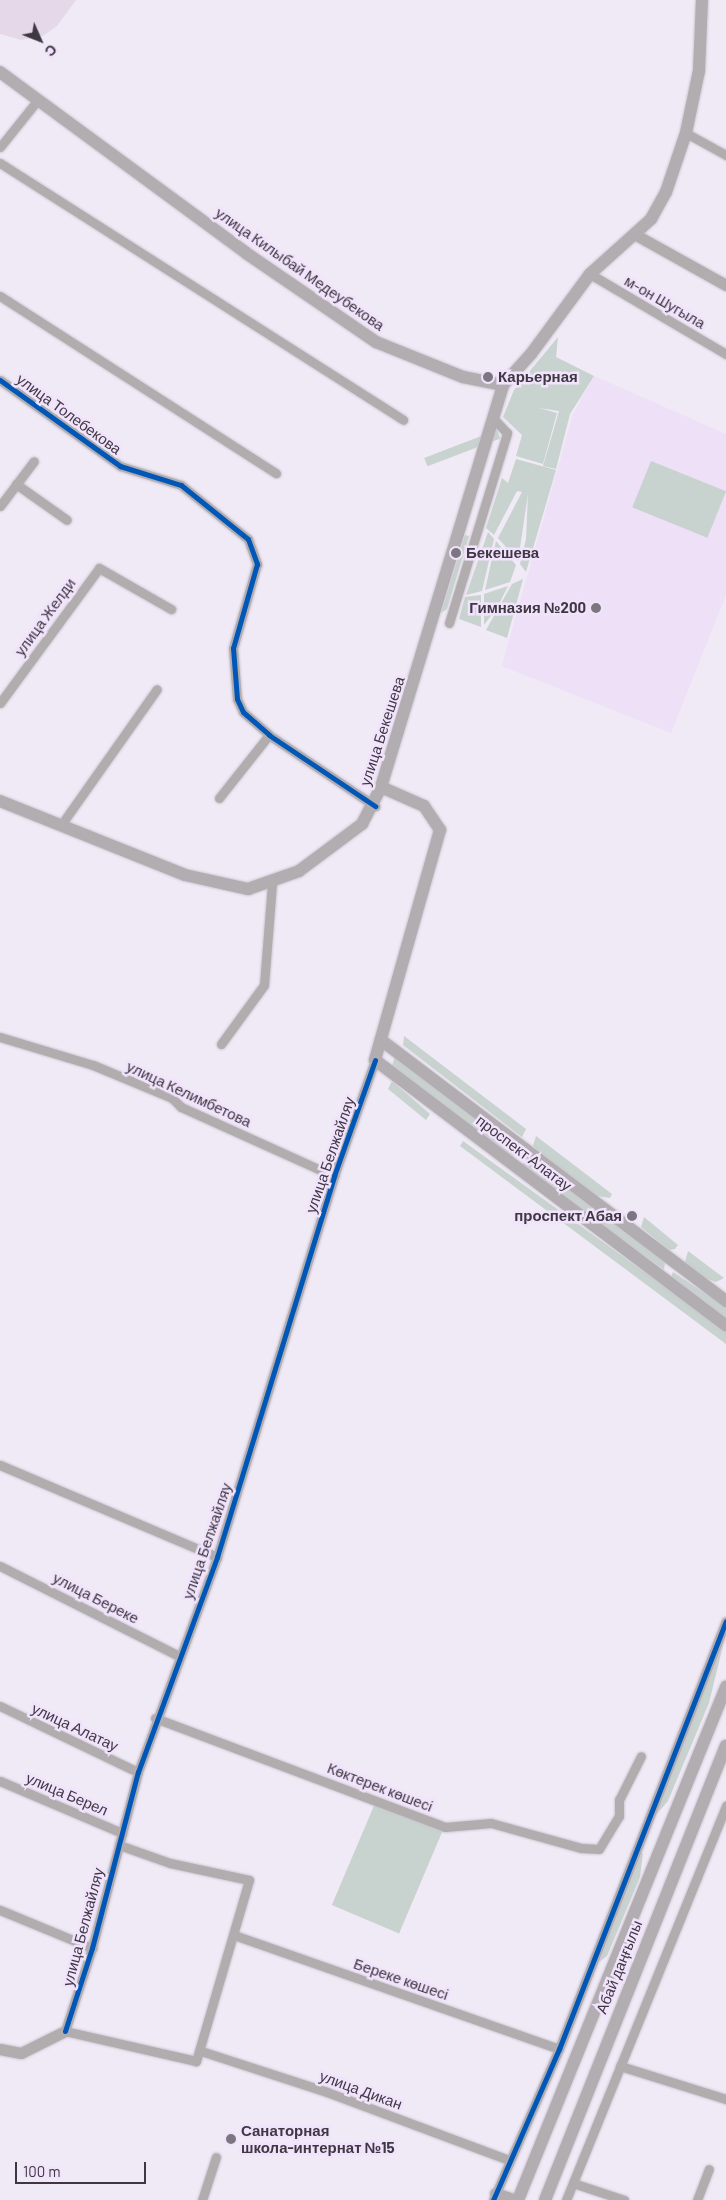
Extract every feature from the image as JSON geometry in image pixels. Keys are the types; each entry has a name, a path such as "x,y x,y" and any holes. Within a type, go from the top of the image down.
{"main road":[{"path":"503,385 531,354 590,274 636,235 661,202 686,133 699,72 702,0"},
{"name":"улица Килыбай Медеубекова","path":"0,72 36,102 376,342 463,377 503,385"},
{"name":"улица Бекешева","path":"0,801 221,886 248,889 272,883 319,859 362,824 375,806 503,385"},
{"name":"улица Белжайляу","path":"376,1060 440,830 424,806 381,787"},
{"name":"проспект Алатау","path":"381,1040 726,1301"},
{"name":"проспект Алатау","path":"376,1060 726,1325"},
{"path":"514,1166 523,1149"},
{"path":"663,1279 673,1262"},
{"path":"518,2200 726,1687"},
{"name":"Абай даңғылы","path":"545,2200 726,1746"},
{"path":"495,2197 513,2200"}],"street":[{"path":"0,147 36,102"},
{"path":"686,133 726,155"},
{"path":"0,163 403,420"},
{"path":"636,235 726,285"},
{"name":"м-он Шугыла","path":"590,274 726,354"},
{"path":"0,296 276,473"},
{"name":"улица Толебекова","path":"0,380 120,466 181,485 231,522 255,549 257,564 233,648 234,672 243,712 269,735"},
{"path":"449,623 507,433 492,417"},
{"path":"0,506 34,462"},
{"path":"16,484 67,520"},
{"name":"улица Желди","path":"0,704 95,571 105,568 171,609"},
{"path":"61,825 157,689"},
{"path":"219,798 269,735 375,806"},
{"path":"221,1044 264,985 272,883"},
{"name":"улица Келимбетова","path":"0,1037 93,1065 334,1176"},
{"name":"улица Белжайляу","path":"65,2031 92,1948 138,1772 155,1718 217,1557 334,1176 376,1060"},
{"path":"0,1465 217,1557"},
{"name":"улица Береке","path":"0,1566 179,1656"},
{"path":"495,2197 509,2160 559,2048 726,1621"},
{"name":"улица Алатау","path":"0,1706 138,1772"},
{"name":"Көктерек көшесі","path":"155,1718 445,1828 491,1823 569,1846 600,1849 619,1816 619,1800 641,1756"},
{"name":"улица Берел","path":"0,1781 122,1833"},
{"path":"566,2200 726,1805"},
{"path":"0,2049 21,2054 65,2031 193,2061 201,2051 250,1880 170,1864 119,1845"},
{"path":"0,1910 92,1948"},
{"name":"Береке көшесі","path":"234,1935 559,2048"},
{"name":"улица Дикан","path":"201,2051 327,2092 509,2160"},
{"path":"620,2066 726,2099"},
{"path":"202,2200 216,2157"},
{"path":"697,2200 709,2169"},
{"path":"573,2183 624,2200"}],"shaded area":[{"path":"0,0 76,0 57,26 43,36 21,40 0,34"},
{"path":"558,337 556,357 594,376 570,414 556,469 543,466 559,411 539,408 557,413 543,464 516,456 522,435 503,417 514,390"},
{"path":"594,376 726,434 726,595 671,733 502,666 573,414"},
{"path":"497,430 500,438 427,466 424,458"},
{"path":"516,459 556,470 526,572 520,564 526,539 528,494 518,561 498,538 522,492 517,491 494,535 486,528 502,478 508,483"},
{"path":"651,461 726,491 707,538 632,507"},
{"path":"488,532 494,539 482,591 466,595"},
{"path":"465,535 469,536 447,609 441,613"},
{"path":"496,541 516,565 510,582 485,590"},
{"path":"523,579 507,638 486,630 512,584"},
{"path":"508,586 497,608 484,625 484,594"},
{"path":"481,595 481,627 459,619 465,597"},
{"path":"404,1036 526,1129 522,1137 403,1045"},
{"path":"395,1056 515,1149 514,1157 392,1066"},
{"path":"392,1081 430,1114 426,1120 388,1089"},
{"path":"536,1136 612,1194 610,1198 591,1195 539,1152 533,1146"},
{"path":"463,1141 726,1331 726,1344 460,1146"},
{"path":"527,1158 665,1262 664,1270 521,1166"},
{"path":"644,1217 678,1245 675,1249 669,1250 641,1227"},
{"path":"688,1251 724,1278 716,1282 704,1278 685,1262"},
{"path":"673,1272 726,1307 726,1319 671,1277"},
{"path":"726,1633 709,1703 668,1801 655,1816"},
{"path":"376,1801 443,1830 399,1934 332,1905"},
{"path":"638,1852 643,1853 640,1877 607,1956 599,1962"}],"cycle path":[{"path":"0,380 120,466 181,485 248,539 257,564 233,648 237,699 243,712 269,735 375,806"},
{"path":"65,2031 92,1948 138,1772 217,1557 334,1176 375,1060"},
{"path":"493,2200 559,2049 726,1621"}],"place":[{"name":"Карьерная","path":"488,377"},
{"name":"Бекешева","path":"456,553"},
{"name":"Гимназия №200","path":"596,608"},
{"name":"проспект Абая","path":"632,1216"},
{"name":"Санаторная школа-интернат №15","path":"231,2139"}]}
